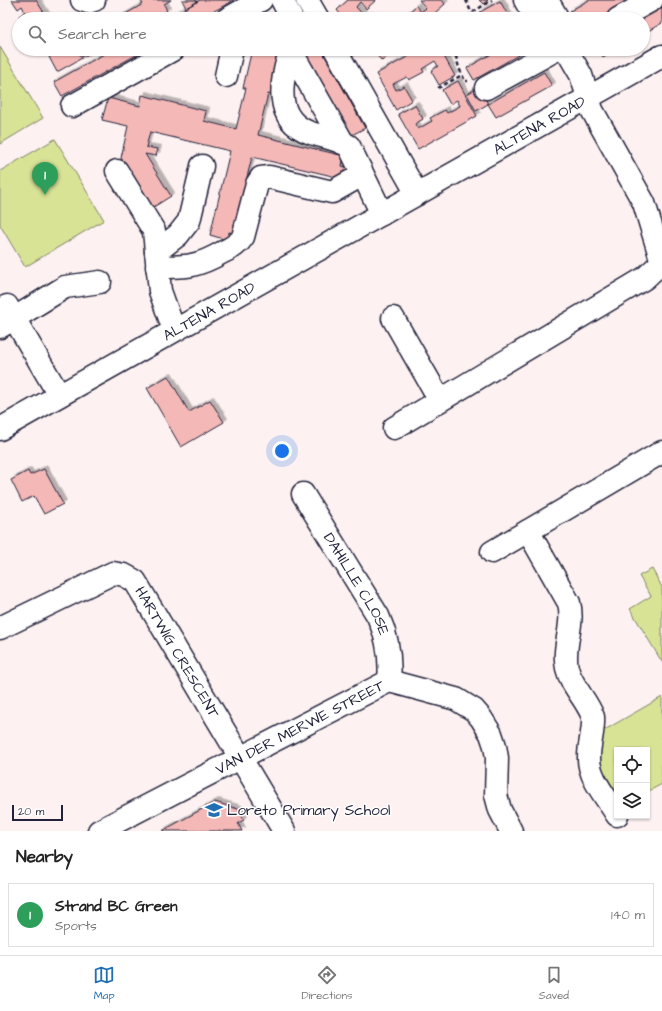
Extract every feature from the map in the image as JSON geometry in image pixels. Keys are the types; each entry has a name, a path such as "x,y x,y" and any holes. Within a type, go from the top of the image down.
{"street":[{"path":"82,0 88,2 94,0"},
{"path":"242,12 261,0"},
{"path":"282,0 288,12"},
{"path":"307,0 314,12"},
{"path":"525,0 532,12"},
{"path":"547,0 554,12"},
{"path":"631,12 652,0"},
{"path":"72,106 161,56"},
{"path":"226,76 230,56"},
{"path":"289,56 285,67 282,96 287,114 291,120 303,130 343,143 352,149 362,175 382,214"},
{"path":"294,56 343,143"},
{"path":"339,56 417,194"},
{"path":"486,88 544,56"},
{"path":"394,428 645,278 662,262 644,203 592,110 581,75 570,56"},
{"name":"ALTENA ROAD","path":"0,429 662,56"},
{"path":"157,259 189,221 202,166"},
{"path":"117,171 154,231 160,291 174,330"},
{"path":"157,259 195,266 238,244 243,238 257,184 261,178 269,177 332,192 362,175"},
{"path":"59,395 7,317 65,287 100,282"},
{"path":"393,318 440,400"},
{"path":"492,552 662,452"},
{"name":"DAHILLE CLOSE","path":"303,494 384,628 389,681"},
{"path":"528,531 569,603 571,614 566,648 567,668 570,677 593,717 594,724 589,757 590,768 614,810"},
{"name":"HARTWIG CRESCENT","path":"0,628 113,573 129,577 135,581 284,831"},
{"name":"VAN DER MERWE STREET","path":"99,831 132,823 240,757 389,681 456,699 474,710 481,718 491,734 495,746 497,758 496,795 500,810 511,831"},
{"path":"620,819 627,831"}],"path":[{"path":"466,0 473,12 492,0"},
{"path":"456,56 465,81 484,84 486,88"},
{"path":"438,88 462,75"}],"green space":[{"path":"0,47 43,118 0,144"},
{"path":"55,139 104,220 25,267 0,225 0,171"},
{"path":"652,569 662,587 662,662 630,609 651,596 639,576"},
{"path":"662,697 662,784 650,790 650,747 614,747 614,796 600,773 597,757 601,732"}],"building":[{"path":"12,0 36,0 44,12 25,12 22,6 18,9"},
{"path":"140,0 171,0 164,4 167,11 165,12 129,12 143,4"},
{"path":"182,0 196,0 197,2 186,8"},
{"path":"200,0 234,0 213,12 179,12"},
{"path":"348,0 376,0 366,9 360,2 356,7 361,12 339,12 337,10"},
{"path":"419,0 442,0 445,4 436,12 421,12 426,8"},
{"path":"479,0 488,0 483,4"},
{"path":"589,0 633,0 613,12 570,11"},
{"path":"500,1 506,12 480,12"},
{"path":"662,5 662,23 650,30 650,12"},
{"path":"416,6 421,12 409,12"},
{"path":"80,56 82,58 57,72 49,57"},
{"path":"100,56 134,56 62,96 54,82"},
{"path":"250,56 281,56 272,95 268,94 258,135 344,156 342,166 348,168 345,179 252,157 233,233 229,232 227,240 210,235 230,151 150,132 146,147 158,149 156,156 145,154 171,196 152,208 121,158 128,126 102,120 108,98 140,106 142,95 206,111 204,121 236,129 246,88 243,88"},
{"path":"305,56 325,56 365,128 350,136"},
{"path":"377,56 387,56 382,61"},
{"path":"409,56 444,56 455,76 439,85 431,71 438,66 435,61 422,69 424,72 409,80 407,77 393,84 396,90 404,86 412,100 396,110 376,74"},
{"path":"488,56 517,56 474,80 467,68"},
{"path":"544,72 552,86 496,117 488,104"},
{"path":"458,81 477,116 418,149 398,114 415,105 423,119 415,124 418,129 432,121 430,118 445,110 447,113 460,106 457,100 450,104 442,90"},
{"path":"479,87 488,104 476,111 467,94"},
{"path":"168,376 189,412 210,400 224,422 181,447 147,388"},
{"path":"44,469 63,504 44,514 34,496 22,502 11,480 28,471 30,475"},
{"path":"215,802 238,809 244,820 238,823 242,831 162,831"}],"place":[{"name":"Strand BC Green","path":"45,195"},
{"name":"Loreto Primary School","path":"214,810"}]}
